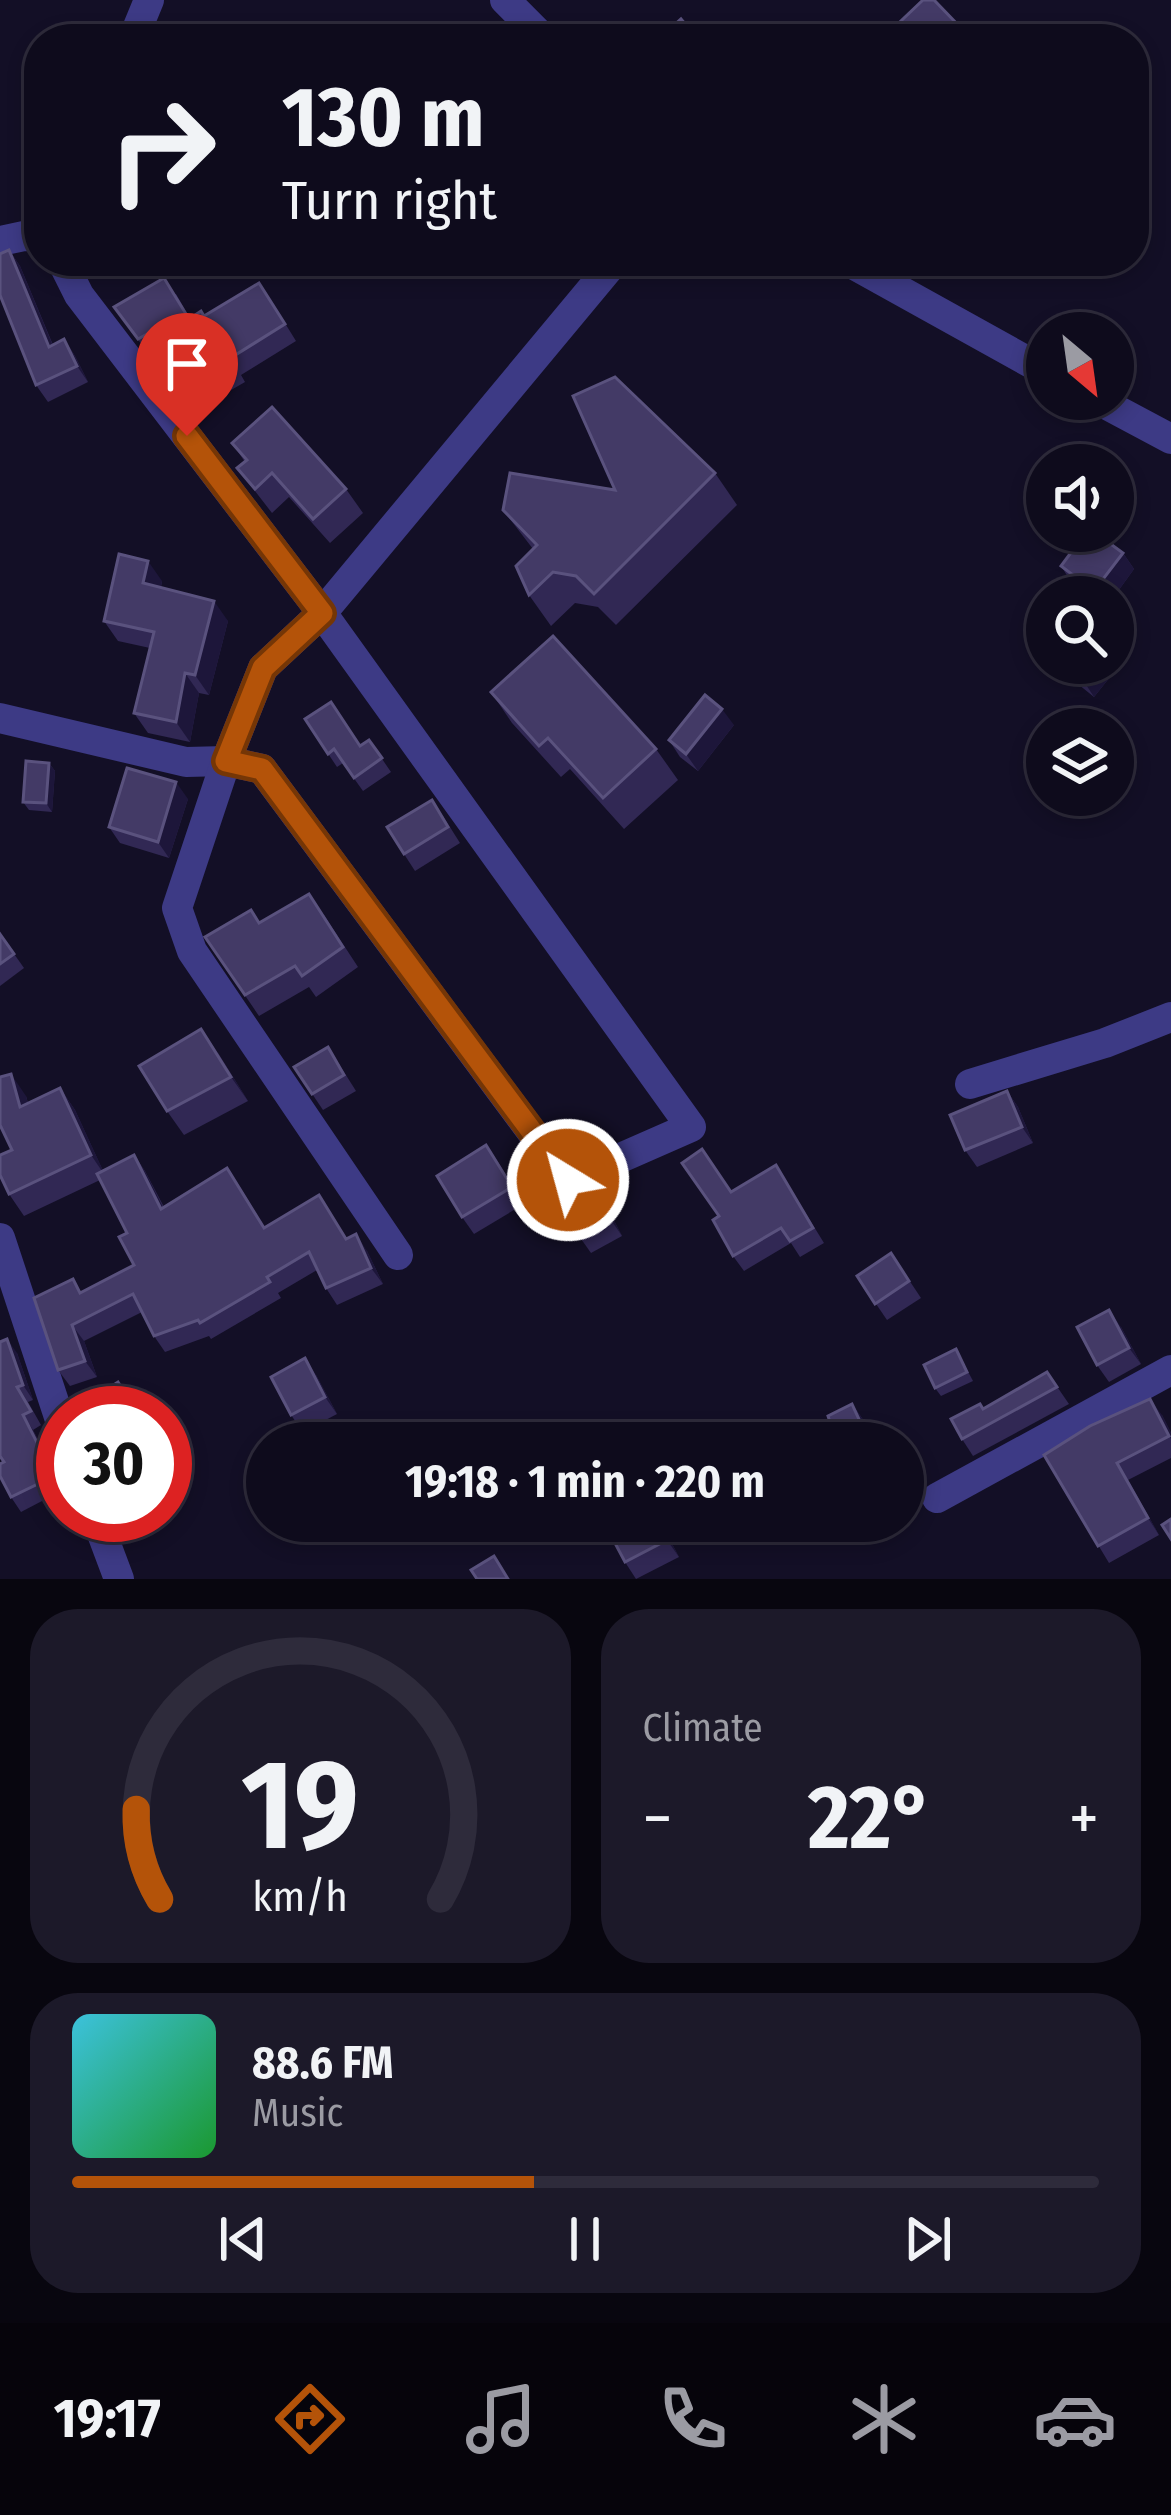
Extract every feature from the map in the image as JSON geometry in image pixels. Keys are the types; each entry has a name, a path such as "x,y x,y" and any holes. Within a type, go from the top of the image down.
{"street":[{"path":"505,0 529,24"},
{"path":"0,718 186,763 226,761 262,769 568,1180 691,1127 322,613 70,276"},
{"path":"398,1255 192,951 177,908 263,668 322,613 603,276"},
{"path":"874,276 1026,360"},
{"path":"1134,419 1171,439"},
{"path":"970,1084 1105,1043 1171,1017"},
{"path":"0,1238 49,1386"},
{"path":"937,1498 1171,1370"},
{"path":"105,1542 119,1579"}],"building":[{"path":"923,0 934,0 957,24 898,24"},
{"path":"9,250 49,347 64,339 77,366 36,385 0,295 0,254"},
{"path":"164,278 189,319 201,311 204,316 259,283 285,324 229,359 233,365 196,388 160,327 138,339 114,307"},
{"path":"615,377 715,473 594,594 576,576 553,572 529,595 516,566 537,545 503,510 510,473 615,490 573,396"},
{"path":"272,407 346,489 313,519 272,473 255,489 237,468 247,460 232,443"},
{"path":"1071,552 1123,553 1105,576 1074,576 1061,566"},
{"path":"119,554 148,561 143,583 214,601 195,675 185,673 176,722 134,713 154,632 104,621"},
{"path":"553,636 656,749 603,798 548,738 539,746 491,692"},
{"path":"705,695 722,709 686,754 669,740"},
{"path":"331,702 360,746 369,740 382,758 354,778 334,749 328,754 305,719"},
{"path":"26,761 49,763 46,803 23,802"},
{"path":"127,768 176,782 158,842 109,827"},
{"path":"432,800 448,827 404,854 387,827"},
{"path":"309,894 343,947 302,976 295,966 245,995 205,937 251,910 259,923"},
{"path":"0,934 14,954 0,964"},
{"path":"201,1029 231,1077 167,1111 139,1066"},
{"path":"328,1047 344,1075 312,1094 294,1067"},
{"path":"11,1074 20,1107 60,1088 91,1155 9,1194 0,1175 0,1155 12,1150 0,1125 0,1077"},
{"path":"1007,1091 1022,1127 965,1150 950,1115"},
{"path":"486,1145 512,1187 462,1217 437,1176"},
{"path":"702,1149 731,1192 776,1165 813,1228 790,1241 781,1228 733,1256 713,1220 719,1216 682,1163"},
{"path":"134,1155 161,1209 227,1168 264,1228 319,1195 346,1239 356,1234 371,1268 326,1288 309,1252 267,1277 270,1282 200,1323 154,1336 133,1294 72,1325 85,1361 58,1370 34,1298 73,1279 80,1293 134,1265 119,1237 127,1233 97,1174"},
{"path":"595,1189 611,1220 579,1236 563,1205"},
{"path":"891,1253 909,1281 875,1304 857,1276"},
{"path":"1109,1310 1129,1348 1097,1365 1077,1327"},
{"path":"7,1339 23,1385 17,1387 31,1411 23,1415 36,1441 36,1485 11,1497 0,1476 4,1462 0,1456 0,1342"},
{"path":"956,1349 967,1372 935,1388 924,1365"},
{"path":"305,1358 325,1397 291,1415 271,1377"},
{"path":"1047,1372 1057,1387 962,1439 951,1419 980,1404 983,1409"},
{"path":"1150,1399 1169,1436 1117,1463 1148,1518 1098,1546 1044,1455 1090,1426"},
{"path":"852,1404 860,1422 830,1422 828,1416"},
{"path":"614,1542 663,1542 625,1562"},
{"path":"494,1556 508,1579 477,1579 471,1570"}],"route":[{"path":"187,436 322,613 263,668 226,761 262,769 568,1180"}]}
